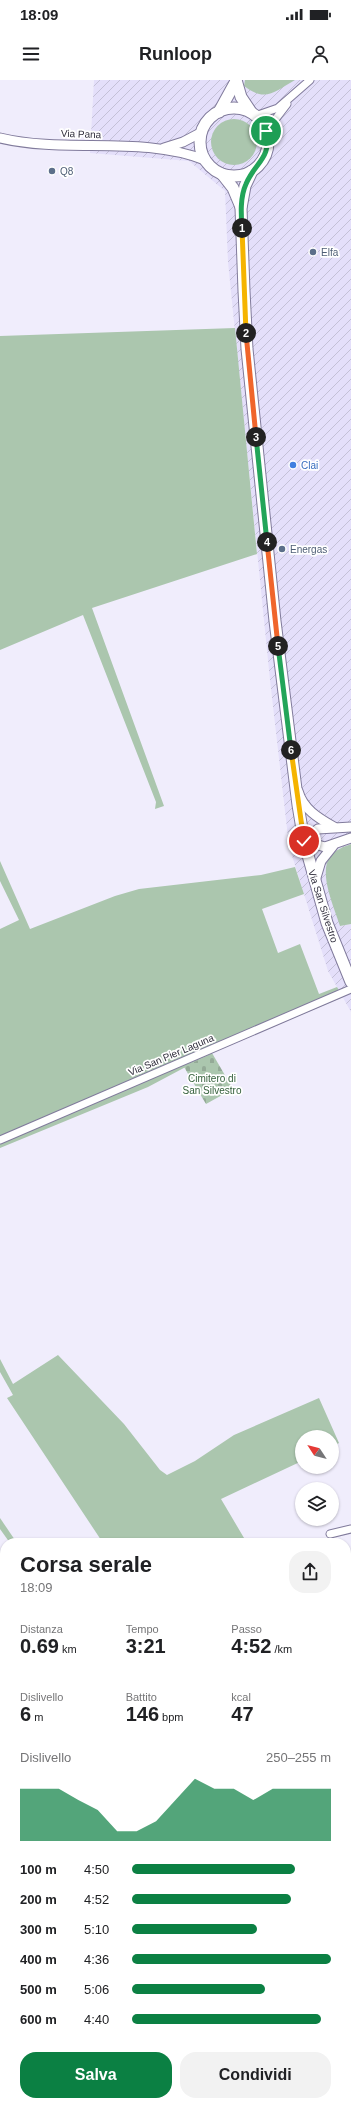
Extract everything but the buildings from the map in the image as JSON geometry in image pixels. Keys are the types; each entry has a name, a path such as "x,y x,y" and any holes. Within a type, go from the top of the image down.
{"main road":[{"path":"219,112 236,80"},
{"path":"236,80 241,97 266,131 267,149 264,158 252,171 232,176 222,174 213,169 205,160 201,151 202,132 212,117 229,108 240,109 253,114"},
{"name":"Via San Silvestro","path":"252,171 245,186 241,208 247,349 275,622 304,841 327,923 351,982"},
{"name":"Via San Silvestro","path":"222,174 233,188 241,208"}],"street":[{"path":"253,114 278,108 310,80"},
{"path":"267,149 274,121 294,95"},
{"name":"Via Pana","path":"161,148 183,142 202,132"},
{"name":"Via Pana","path":"0,138 46,144 161,148 184,152 205,160"},
{"path":"295,781 300,797 308,809 318,818 334,827"},
{"path":"304,841 318,829 351,827"},
{"path":"304,841 325,847 333,846 351,838"},
{"path":"315,884 315,877 321,861 333,846"},
{"name":"Via San Pier Laguna","path":"0,1140 351,989"},
{"path":"330,1534 351,1529"}],"shaded area":[{"path":"94,80 351,80 351,844 337,850 341,926 351,924 351,1012 328,971 289,846 270,680 228,262 225,191 189,161 90,153"}],"green space":[{"path":"245,80 295,80 270,94 258,94 244,86"},
{"path":"239,119 243,120 253,129 256,133 256,151 247,161 239,165 229,165 221,161 212,151 211,137 215,129 225,120"},
{"path":"235,328 257,554 92,608 164,806 155,809 156,802 83,615 0,650 0,336"},
{"path":"351,844 351,924 340,926 331,901 326,872 327,864 334,852"},
{"path":"0,861 30,929 115,896 139,889 261,875 295,867 304,894 262,909 278,953 300,944 319,994 337,987 343,997 212,1053 148,1087 0,1148 0,929 19,920 0,881"},
{"name":"Cimitero di San Silvestro","path":"212,1053 233,1089 206,1104 184,1067"},
{"path":"58,1355 124,1424 160,1470 167,1475 195,1461 234,1435 319,1398 333,1430 295,1430 295,1464 221,1499 244,1538 100,1538 7,1398 13,1395 0,1372 0,1359 13,1384"},
{"path":"0,1518 14,1538 6,1538 0,1529"}],"place":[{"name":"Q8","path":"52,171"},
{"name":"Elfa","path":"313,252"},
{"name":"Clai","path":"293,465"},
{"name":"Energas","path":"282,549"}],"route":[{"path":"266,131 268,140 267,149 264,158 252,171 245,186 241,208 247,349 275,622 298,805 304,841"}]}
